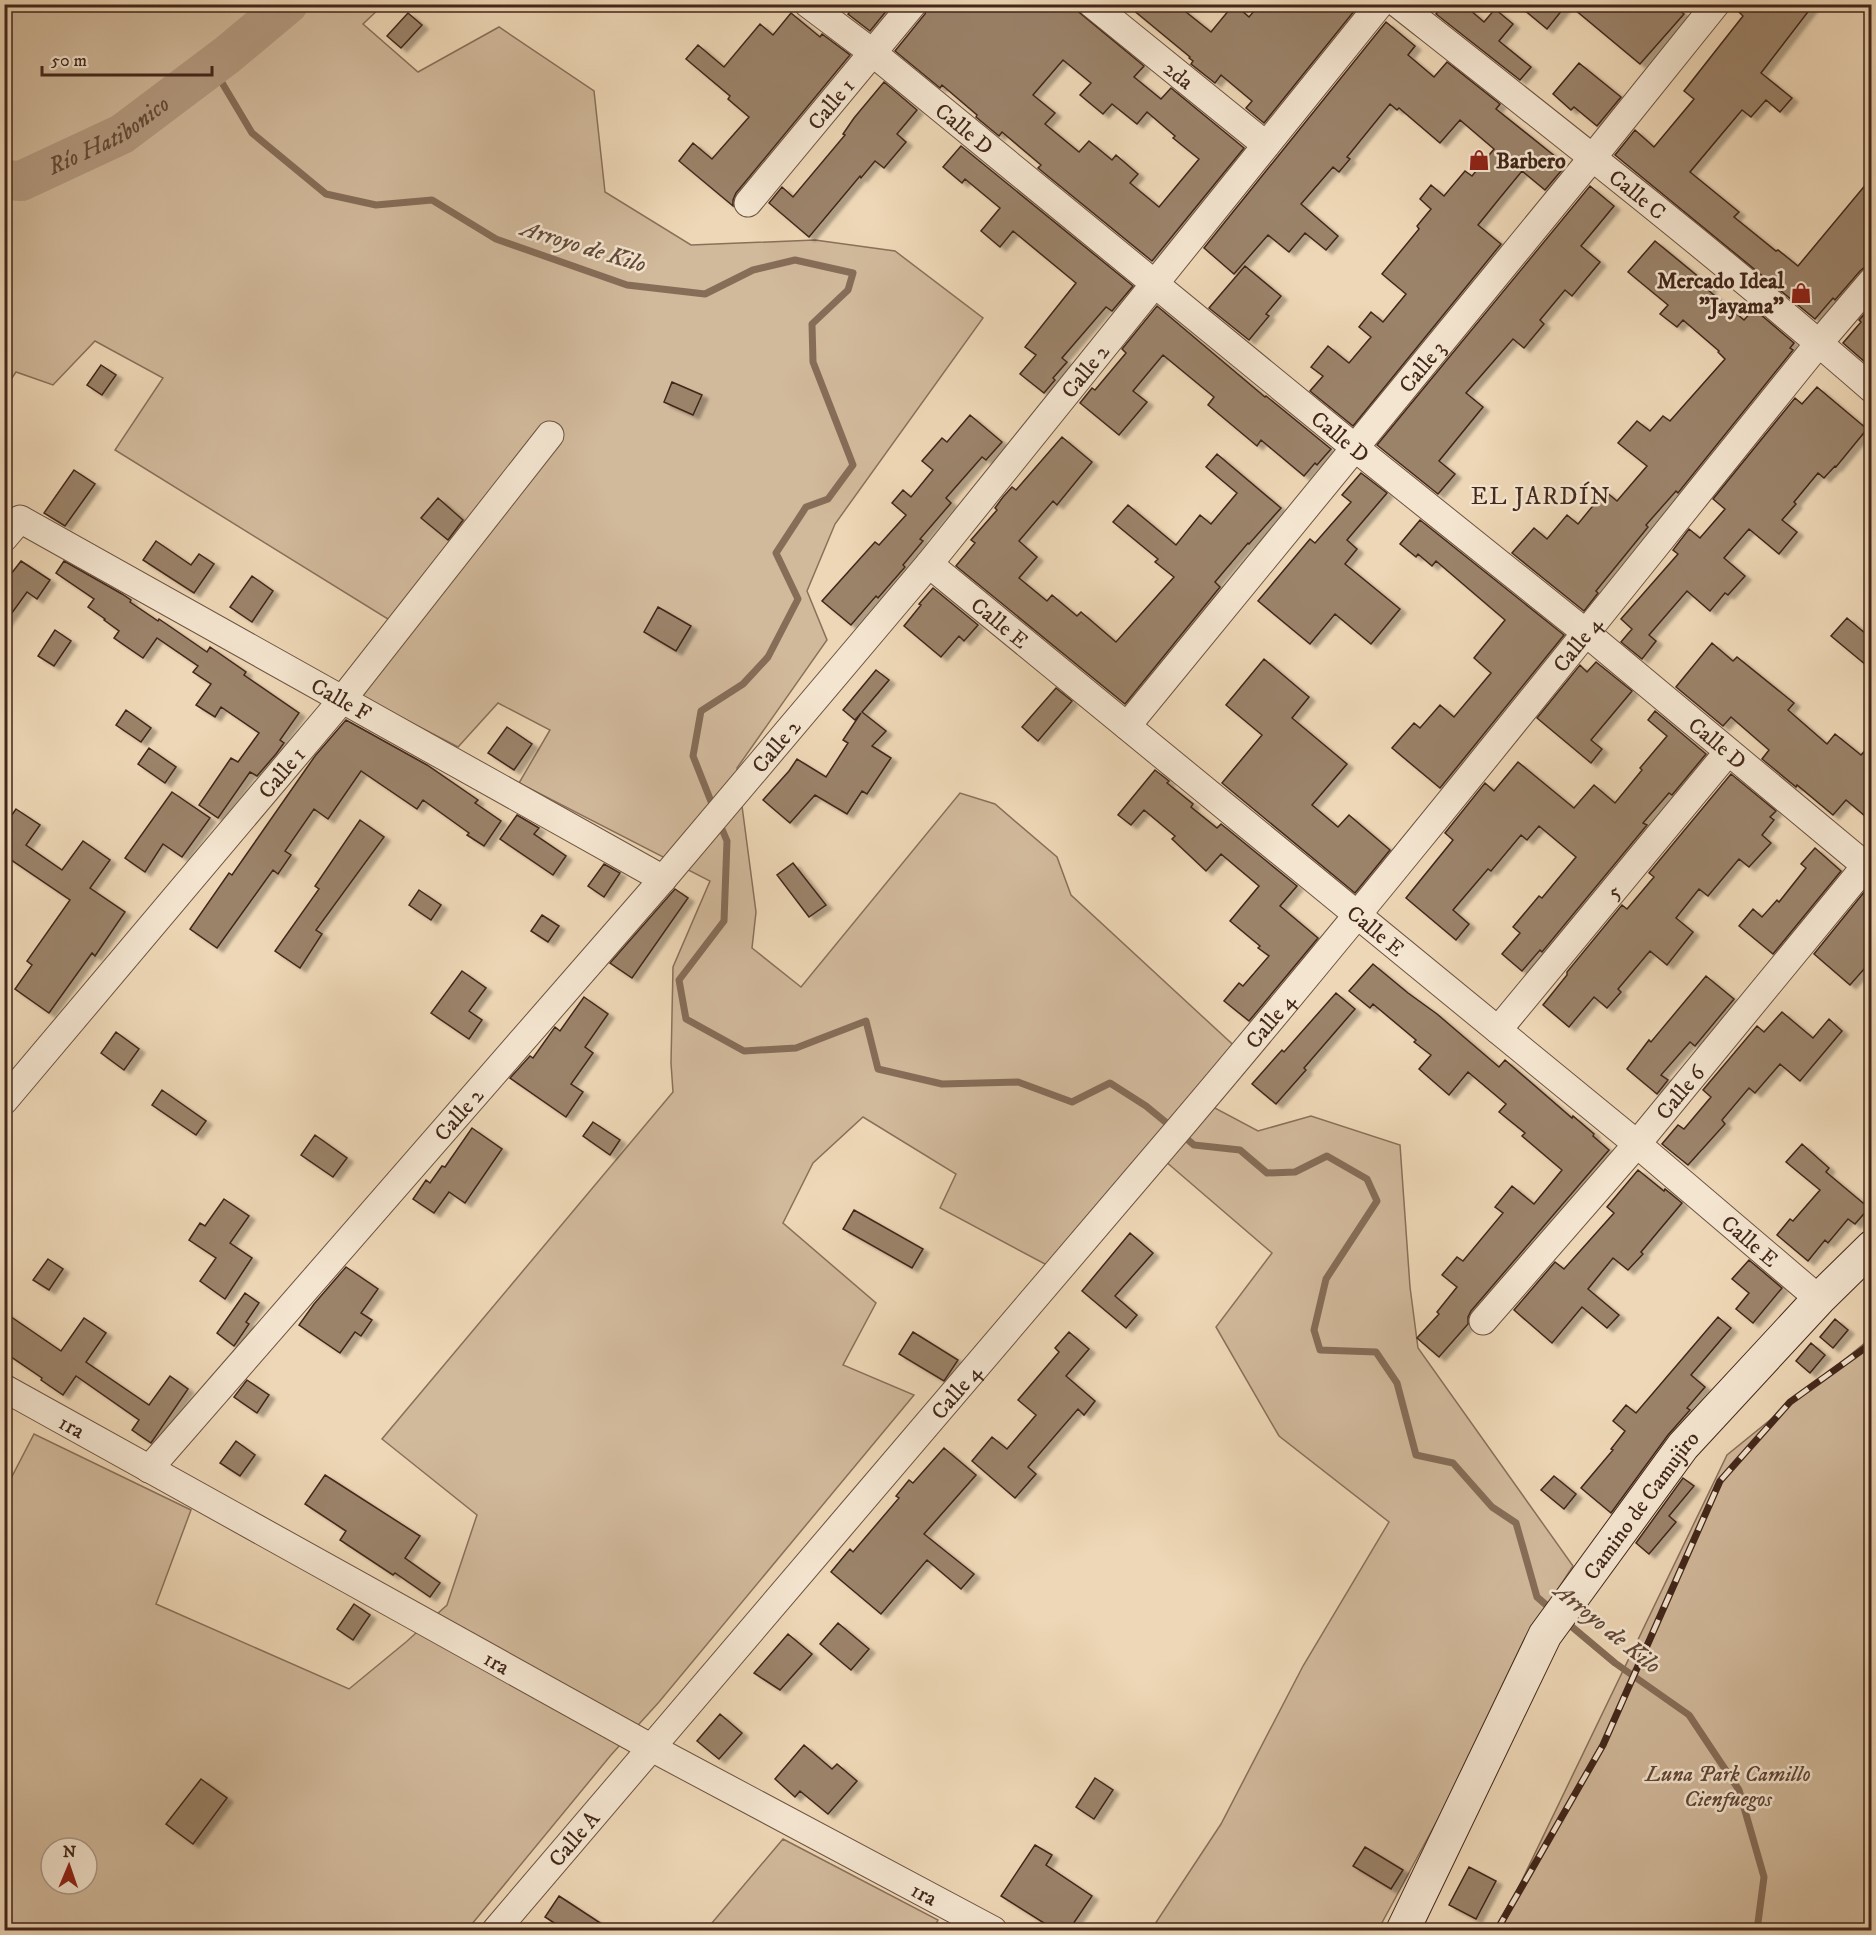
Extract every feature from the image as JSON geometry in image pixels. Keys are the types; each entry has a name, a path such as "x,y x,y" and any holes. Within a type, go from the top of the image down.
{"street":[{"name":"Calle D","path":"808,4 873,53 1869,865"},
{"name":"Calle 1","path":"748,203 914,4"},
{"name":"2da","path":"1092,4 1266,145"},
{"name":"Calle 2","path":"149,1470 663,879 929,564 1380,4"},
{"name":"Calle C","path":"1398,4 1593,157 1872,389"},
{"name":"Calle 3","path":"1127,726 1716,4"},
{"name":"Calle 4","path":"650,1747 1186,1121 1357,915 1819,343 1872,281"},
{"name":"Calle 1","path":"4,1101 342,700 550,435"},
{"name":"Calle F","path":"12,529 342,700 663,879"},
{"name":"Calle E","path":"929,564 1637,1144 1819,1299"},
{"name":"5","path":"1497,1030 1728,752"},
{"name":"Calle 6","path":"1484,1322 1637,1144 1869,865"},
{"name":"Camino de Camujiro","path":"1403,1930 1545,1635 1683,1446 1819,1299 1872,1248"},
{"name":"1ra","path":"4,1388 650,1747 993,1930"},
{"name":"Calle A","path":"496,1930 650,1747"}],"green space":[{"path":"5,5 383,5 363,24 418,72 499,27 594,91 605,192 691,245 815,240 895,251 983,318 835,524 807,591 827,640 737,768 756,912 752,948 801,987 960,793 995,804 1057,857 1071,895 1243,1054 1211,1106 1258,1131 1311,1116 1400,1145 1410,1287 1418,1348 1573,1566 1524,1641 1459,1780 1378,1930 1151,1930 1221,1824 1303,1666 1389,1522 1279,1436 1216,1327 1272,1253 1165,1161 1060,1272 940,1208 956,1174 863,1117 813,1163 783,1223 876,1303 843,1365 914,1395 467,1930 5,1930 5,1490 34,1434 191,1510 156,1604 349,1689 447,1605 477,1515 382,1439 673,1092 671,1063 673,967 710,881 519,783 550,730 498,703 458,747 362,697 409,632 115,450 163,378 95,341 53,385 16,372 5,388"},
{"name":"Luna Park Camillo Cienfuegos","path":"1871,1338 1871,1930 1498,1930 1727,1455"},
{"path":"783,1839 938,1920 933,1930 706,1930"}],"building":[{"path":"856,4 892,4 870,31 848,14"},
{"path":"928,4 1069,4 1144,66 1134,77 1161,99 1171,88 1244,148 1152,261 1038,168 1041,165 1002,132 999,136 942,85 940,88 895,51 925,14","holes":["1063,60 1091,83 1080,95 1103,114 1112,104 1137,124 1147,112 1175,136 1173,138 1199,159 1159,207 1130,183 1138,174 1116,155 1112,160 1089,141 1079,152 1045,124 1055,113 1033,95"]},
{"path":"1126,4 1176,4 1211,32 1234,4 1249,17 1260,4 1359,5 1264,123 1246,108 1252,101 1221,75 1215,83 1191,64 1193,61 1190,57"},
{"path":"1444,4 1463,4 1484,22 1495,9 1513,24 1499,41 1531,67 1520,80 1436,14"},
{"path":"1517,4 1567,4 1547,29"},
{"path":"1568,4 1672,4 1684,14 1640,64"},
{"path":"1731,4 1814,4 1761,73 1792,98 1780,112 1766,100 1751,117 1742,110 1690,172 1739,212 1734,217 1798,266 1872,177 1872,266 1866,266 1860,271 1815,319 1615,155 1635,130 1654,147 1694,99 1684,91 1743,16"},
{"path":"408,13 422,25 401,48 387,36"},
{"path":"791,13 820,37 822,34 850,55 736,193 733,206 679,161 693,143 712,159 749,117 728,99 730,96 686,59 698,45 724,67 760,24 773,35"},
{"path":"1386,22 1415,46 1408,55 1434,77 1447,62 1500,104 1496,109 1566,165 1545,190 1522,171 1499,199 1478,225 1501,244 1353,426 1310,391 1323,376 1311,367 1328,346 1349,363 1371,337 1359,327 1371,312 1383,322 1406,294 1382,274 1419,229 1417,226 1431,209 1420,199 1431,185 1444,196 1465,171 1472,176 1494,149 1460,120 1440,143 1399,108 1397,110 1390,104 1347,157 1350,159 1339,172 1333,167 1301,204 1338,236 1326,250 1305,233 1289,252 1268,235 1234,274 1204,248"},
{"path":"1579,63 1621,97 1597,126 1574,107 1571,110 1553,94"},
{"path":"884,82 917,110 897,134 906,142 884,168 875,161 809,237 769,203 782,187 793,197 845,135 843,134 854,118"},
{"path":"961,146 1133,286 1112,311 1106,307 1062,358 1067,362 1044,393 1020,374 1036,355 1025,347 1076,283 1013,231 1000,247 981,231 1000,208 965,179 962,183 943,167"},
{"path":"1590,186 1614,206 1581,246 1600,262 1572,296 1565,290 1540,320 1544,324 1524,348 1513,339 1466,393 1483,407 1439,461 1455,474 1438,494 1377,445"},
{"path":"1655,241 1711,287 1708,290 1744,320 1754,309 1794,343 1790,348 1793,350 1678,493 1676,491 1646,525 1648,527 1596,591 1598,593 1584,611 1512,553 1534,528 1547,539 1567,515 1578,524 1605,491 1617,501 1647,466 1618,443 1637,421 1650,431 1663,416 1670,421 1725,359 1683,320 1677,327 1660,314 1668,305 1628,272"},
{"path":"1245,266 1281,296 1266,314 1269,316 1249,340 1209,308"},
{"path":"1157,306 1331,449 1317,465 1315,463 1304,476 1261,440 1257,446 1208,405 1214,397 1163,355 1133,391 1147,402 1119,435 1080,403 1092,388 1095,390 1126,353 1122,349"},
{"path":"1872,306 1872,368 1843,343"},
{"path":"101,365 116,375 102,395 87,385"},
{"path":"672,382 702,395 693,415 664,402"},
{"path":"1817,387 1867,429 1836,467 1824,478 1818,473 1794,502 1796,504 1782,520 1797,532 1779,554 1749,529 1724,558 1745,576 1728,595 1725,593 1710,611 1687,591 1649,635 1656,641 1642,659 1621,642 1632,629 1621,619 1678,554 1673,550 1689,529 1700,538 1725,509 1713,499 1795,398 1802,404"},
{"path":"970,415 1002,442 986,460 982,457 946,498 951,503 920,539 923,541 903,565 905,567 851,625 822,601 875,542 879,545 906,515 892,503 903,490 911,497 933,470 922,461 942,438 947,442"},
{"path":"1062,437 1092,462 1057,505 1053,501 1019,541 1037,557 1019,578 1047,601 1052,595 1077,616 1081,612 1116,642 1174,577 1155,562 1158,559 1113,522 1128,505 1176,545 1200,515 1211,524 1237,493 1206,467 1217,454 1281,508 1215,582 1220,587 1125,704 956,566 975,543 971,540 997,510 995,508 1003,497 1012,487 1016,490"},
{"path":"74,470 95,484 65,526 44,513"},
{"path":"1361,473 1387,493 1347,540 1357,549 1345,564 1400,609 1371,644 1335,614 1310,644 1258,601 1310,539 1315,543 1351,502 1342,495"},
{"path":"438,498 463,520 448,540 421,518"},
{"path":"1420,520 1564,635 1440,788 1392,748 1414,723 1420,728 1440,705 1454,717 1491,673 1474,658 1505,620 1436,561 1432,566 1418,554 1416,557 1400,544"},
{"path":"156,541 191,565 199,554 214,564 194,593 143,560"},
{"path":"21,561 50,580 37,599 27,592 4,624 4,583"},
{"path":"64,561 122,594 131,600 130,602 207,652 210,647 246,672 244,675 299,713 280,740 284,743 276,754 257,776 250,772 218,818 199,805 231,758 238,762 259,733 221,707 215,717 196,705 211,684 193,672 198,666 157,638 143,658 114,638 119,631 88,607 94,599 56,573"},
{"path":"252,576 273,591 252,622 230,607"},
{"path":"933,588 978,625 964,641 959,636 941,657 904,626"},
{"path":"658,607 691,626 676,651 644,632"},
{"path":"1847,618 1872,639 1872,670 1831,636"},
{"path":"55,630 71,641 54,666 38,656"},
{"path":"1712,643 1733,661 1737,657 1794,703 1788,710 1827,744 1835,734 1861,755 1872,743 1872,822 1846,800 1833,815 1762,759 1769,750 1731,717 1723,726 1676,687"},
{"path":"1264,659 1309,697 1292,718 1347,764 1312,805 1338,827 1349,815 1390,850 1355,893 1222,783 1262,735 1226,705"},
{"path":"1596,662 1632,691 1591,740 1602,749 1591,763 1537,718 1580,665 1587,672"},
{"path":"876,670 889,680 862,712 886,731 872,746 891,758 867,794 862,791 847,814 815,795 790,823 763,800 797,759 826,777 848,743 843,740 861,713 855,720 843,710"},
{"path":"1056,688 1072,701 1038,741 1022,727"},
{"path":"126,710 151,728 141,742 116,725"},
{"path":"1655,711 1706,754 1672,795 1669,793 1643,823 1647,825 1542,952 1540,950 1522,971 1502,954 1520,933 1513,927 1539,896 1542,898 1576,857 1539,826 1527,840 1521,835 1491,871 1488,869 1453,910 1469,924 1456,940 1406,898 1453,840 1445,833 1485,783 1494,791 1518,762 1574,808 1594,785 1615,803 1667,736 1648,720"},
{"path":"346,720 427,765 478,800 475,803 501,821 484,846 423,800 417,809 361,771 328,819 314,809 285,851 291,855 278,874 273,870 217,948 190,929 229,873 232,875 315,756"},
{"path":"507,727 532,744 514,770 488,753"},
{"path":"149,748 176,767 165,783 138,764"},
{"path":"1155,770 1193,804 1191,807 1217,828 1221,824 1297,886 1280,906 1318,938 1249,1021 1224,1001 1239,983 1243,986 1269,956 1230,921 1259,886 1221,854 1206,871 1172,839 1175,836 1144,810 1131,825 1118,815"},
{"path":"1731,774 1776,811 1770,817 1774,820 1762,835 1771,843 1749,867 1739,859 1708,896 1699,889 1676,918 1693,932 1667,965 1650,951 1618,989 1621,992 1607,1008 1594,997 1569,1027 1543,1005 1622,905 1627,909 1654,877 1649,873"},
{"path":"172,792 210,818 182,857 163,844 145,872 125,858"},
{"path":"16,809 40,825 26,845 62,870 83,841 110,860 90,888 125,912 95,956 92,953 49,1013 15,989 32,965 27,961 70,900 4,855 4,826"},
{"path":"517,815 539,828 534,834 566,856 553,875 500,839"},
{"path":"360,820 384,837 316,930 322,934 300,968 275,951 319,889 315,886"},
{"path":"1815,848 1841,871 1773,954 1739,926 1753,909 1762,917 1777,900 1779,902 1806,868 1801,864"},
{"path":"793,863 826,905 809,917 777,875"},
{"path":"604,864 620,873 604,897 588,886"},
{"path":"675,889 688,898 632,978 610,963"},
{"path":"419,890 441,905 431,920 409,905"},
{"path":"1865,891 1872,896 1872,960 1850,985 1814,954"},
{"path":"542,915 559,926 548,942 531,931"},
{"path":"1373,964 1499,1067 1505,1060 1594,1134 1593,1136 1609,1150 1471,1311 1468,1324 1439,1357 1417,1338 1439,1314 1437,1312 1457,1287 1442,1275 1457,1257 1463,1261 1503,1213 1495,1207 1512,1186 1534,1204 1562,1170 1522,1136 1525,1133 1499,1112 1506,1104 1468,1072 1449,1095 1419,1069 1431,1055 1373,1004 1370,1008 1349,991"},
{"path":"462,971 486,988 469,1011 482,1020 469,1039 431,1013"},
{"path":"1706,976 1734,999 1695,1046 1690,1042 1661,1075 1668,1080 1657,1094 1627,1069 1649,1040 1651,1042"},
{"path":"1336,993 1355,1009 1276,1104 1252,1084 1282,1050 1284,1052"},
{"path":"584,997 608,1014 585,1047 593,1053 571,1084 583,1092 566,1117 510,1078 530,1056 533,1058 555,1027 560,1031"},
{"path":"1782,1012 1813,1038 1829,1019 1842,1031 1800,1081 1780,1064 1755,1093 1749,1088 1722,1120 1725,1124 1688,1165 1662,1144 1678,1125 1684,1129 1711,1097 1703,1090 1757,1026 1764,1032"},
{"path":"116,1032 139,1049 124,1070 101,1053"},
{"path":"162,1090 206,1121 196,1135 152,1105"},
{"path":"593,1122 620,1140 610,1155 583,1136"},
{"path":"472,1128 502,1149 465,1203 449,1192 434,1213 413,1199 426,1180 430,1183 442,1166 445,1167"},
{"path":"315,1135 347,1158 333,1177 301,1155"},
{"path":"1802,1144 1829,1168 1826,1172 1869,1208 1855,1224 1848,1219 1828,1243 1825,1240 1808,1261 1777,1235 1790,1219 1793,1221 1820,1190 1786,1162"},
{"path":"1638,1170 1682,1203 1628,1270 1613,1258 1588,1289 1619,1315 1607,1328 1582,1307 1552,1343 1514,1310 1555,1262 1564,1269 1614,1213 1607,1207"},
{"path":"224,1199 249,1216 230,1243 252,1258 225,1299 200,1281 216,1258 189,1240 200,1223 205,1226"},
{"path":"854,1210 923,1249 912,1268 843,1229"},
{"path":"1130,1233 1153,1253 1115,1296 1137,1315 1126,1328 1082,1291"},
{"path":"48,1259 63,1269 49,1290 33,1280"},
{"path":"1749,1260 1782,1288 1753,1323 1736,1309 1749,1293 1732,1279"},
{"path":"346,1267 378,1289 361,1313 372,1320 361,1336 355,1332 340,1353 299,1325"},
{"path":"245,1293 259,1303 246,1322 249,1324 234,1346 217,1333"},
{"path":"4,1312 61,1351 84,1318 106,1333 86,1362 149,1405 170,1376 188,1389 151,1443 132,1430 139,1420 76,1376 63,1395 4,1352"},
{"path":"1718,1317 1731,1328 1691,1375 1705,1387 1687,1408 1690,1410 1668,1435 1611,1513 1581,1488 1613,1450 1611,1449 1625,1431 1613,1421 1626,1405 1636,1413"},
{"path":"1835,1319 1848,1330 1833,1348 1820,1337"},
{"path":"913,1332 958,1360 944,1381 899,1354"},
{"path":"1069,1332 1089,1349 1066,1376 1095,1401 1084,1415 1078,1409 1028,1467 1036,1474 1015,1498 972,1461 992,1437 1007,1449 1036,1415 1018,1400 1059,1352 1055,1348"},
{"path":"1811,1343 1825,1355 1810,1373 1796,1361"},
{"path":"247,1380 269,1395 257,1413 234,1397"},
{"path":"236,1441 255,1455 240,1476 220,1463"},
{"path":"944,1448 976,1475 924,1534 974,1574 961,1589 927,1560 881,1614 831,1572 850,1549 853,1552 899,1498 896,1496 909,1480 913,1483"},
{"path":"325,1475 420,1536 405,1558 440,1583 430,1597 340,1540 346,1531 305,1504"},
{"path":"1554,1476 1576,1494 1564,1509 1541,1490"},
{"path":"1683,1478 1694,1486 1669,1516 1676,1522 1649,1554 1636,1543"},
{"path":"354,1604 370,1615 353,1640 337,1629"},
{"path":"838,1623 869,1649 851,1670 820,1644"},
{"path":"788,1634 812,1654 780,1690 754,1673"},
{"path":"720,1714 742,1733 719,1759 697,1741"},
{"path":"804,1745 832,1769 837,1764 857,1781 828,1814 800,1791 795,1797 775,1779"},
{"path":"1095,1778 1113,1790 1094,1819 1076,1807"},
{"path":"201,1779 227,1798 193,1844 166,1824"},
{"path":"1035,1845 1052,1855 1046,1865 1092,1896 1069,1930 1055,1930 1001,1896"},
{"path":"1365,1847 1403,1870 1391,1889 1353,1866"},
{"path":"1469,1867 1496,1881 1476,1919 1449,1905"},
{"path":"559,1896 611,1930 565,1930 545,1917"}],"waterway":[{"name":"Río Hatibonico","path":"4,180 21,181 122,134 227,55 288,4"},
{"name":"Arroyo de Kilo","path":"212,66 252,133 326,194 376,205 432,200 496,239 627,285 705,294 753,270 795,260 853,273 848,290 812,324 813,362 853,465 828,499 806,507 776,553 798,599 768,657 743,684 701,711 693,756 714,809"},
{"name":"Arroyo de Kilo","path":"719,822 727,841 724,921 679,980 686,1019 744,1051 796,1048 866,1021 878,1069 942,1084 1018,1082 1072,1102 1110,1083 1146,1106 1174,1129"},
{"name":"Arroyo de Kilo","path":"1182,1135 1194,1145 1240,1150 1267,1173 1295,1172 1327,1156 1367,1179 1377,1201 1326,1279 1314,1330 1320,1350 1376,1352 1397,1383 1416,1455 1453,1463 1492,1507 1516,1523 1537,1597 1552,1610"},
{"name":"Arroyo de Kilo","path":"1565,1621 1615,1663 1689,1715 1739,1790 1764,1877 1757,1930"}],"railway":[{"path":"1497,1930 1603,1745 1720,1481 1790,1402 1872,1343"}],"place":[{"name":"Barbero","path":"1479,160"},
{"name":"Mercado Ideal \"Jayama\"","path":"1801,293"}],"district":[{"name":"EL JARDÍN","path":"1541,496"}]}
